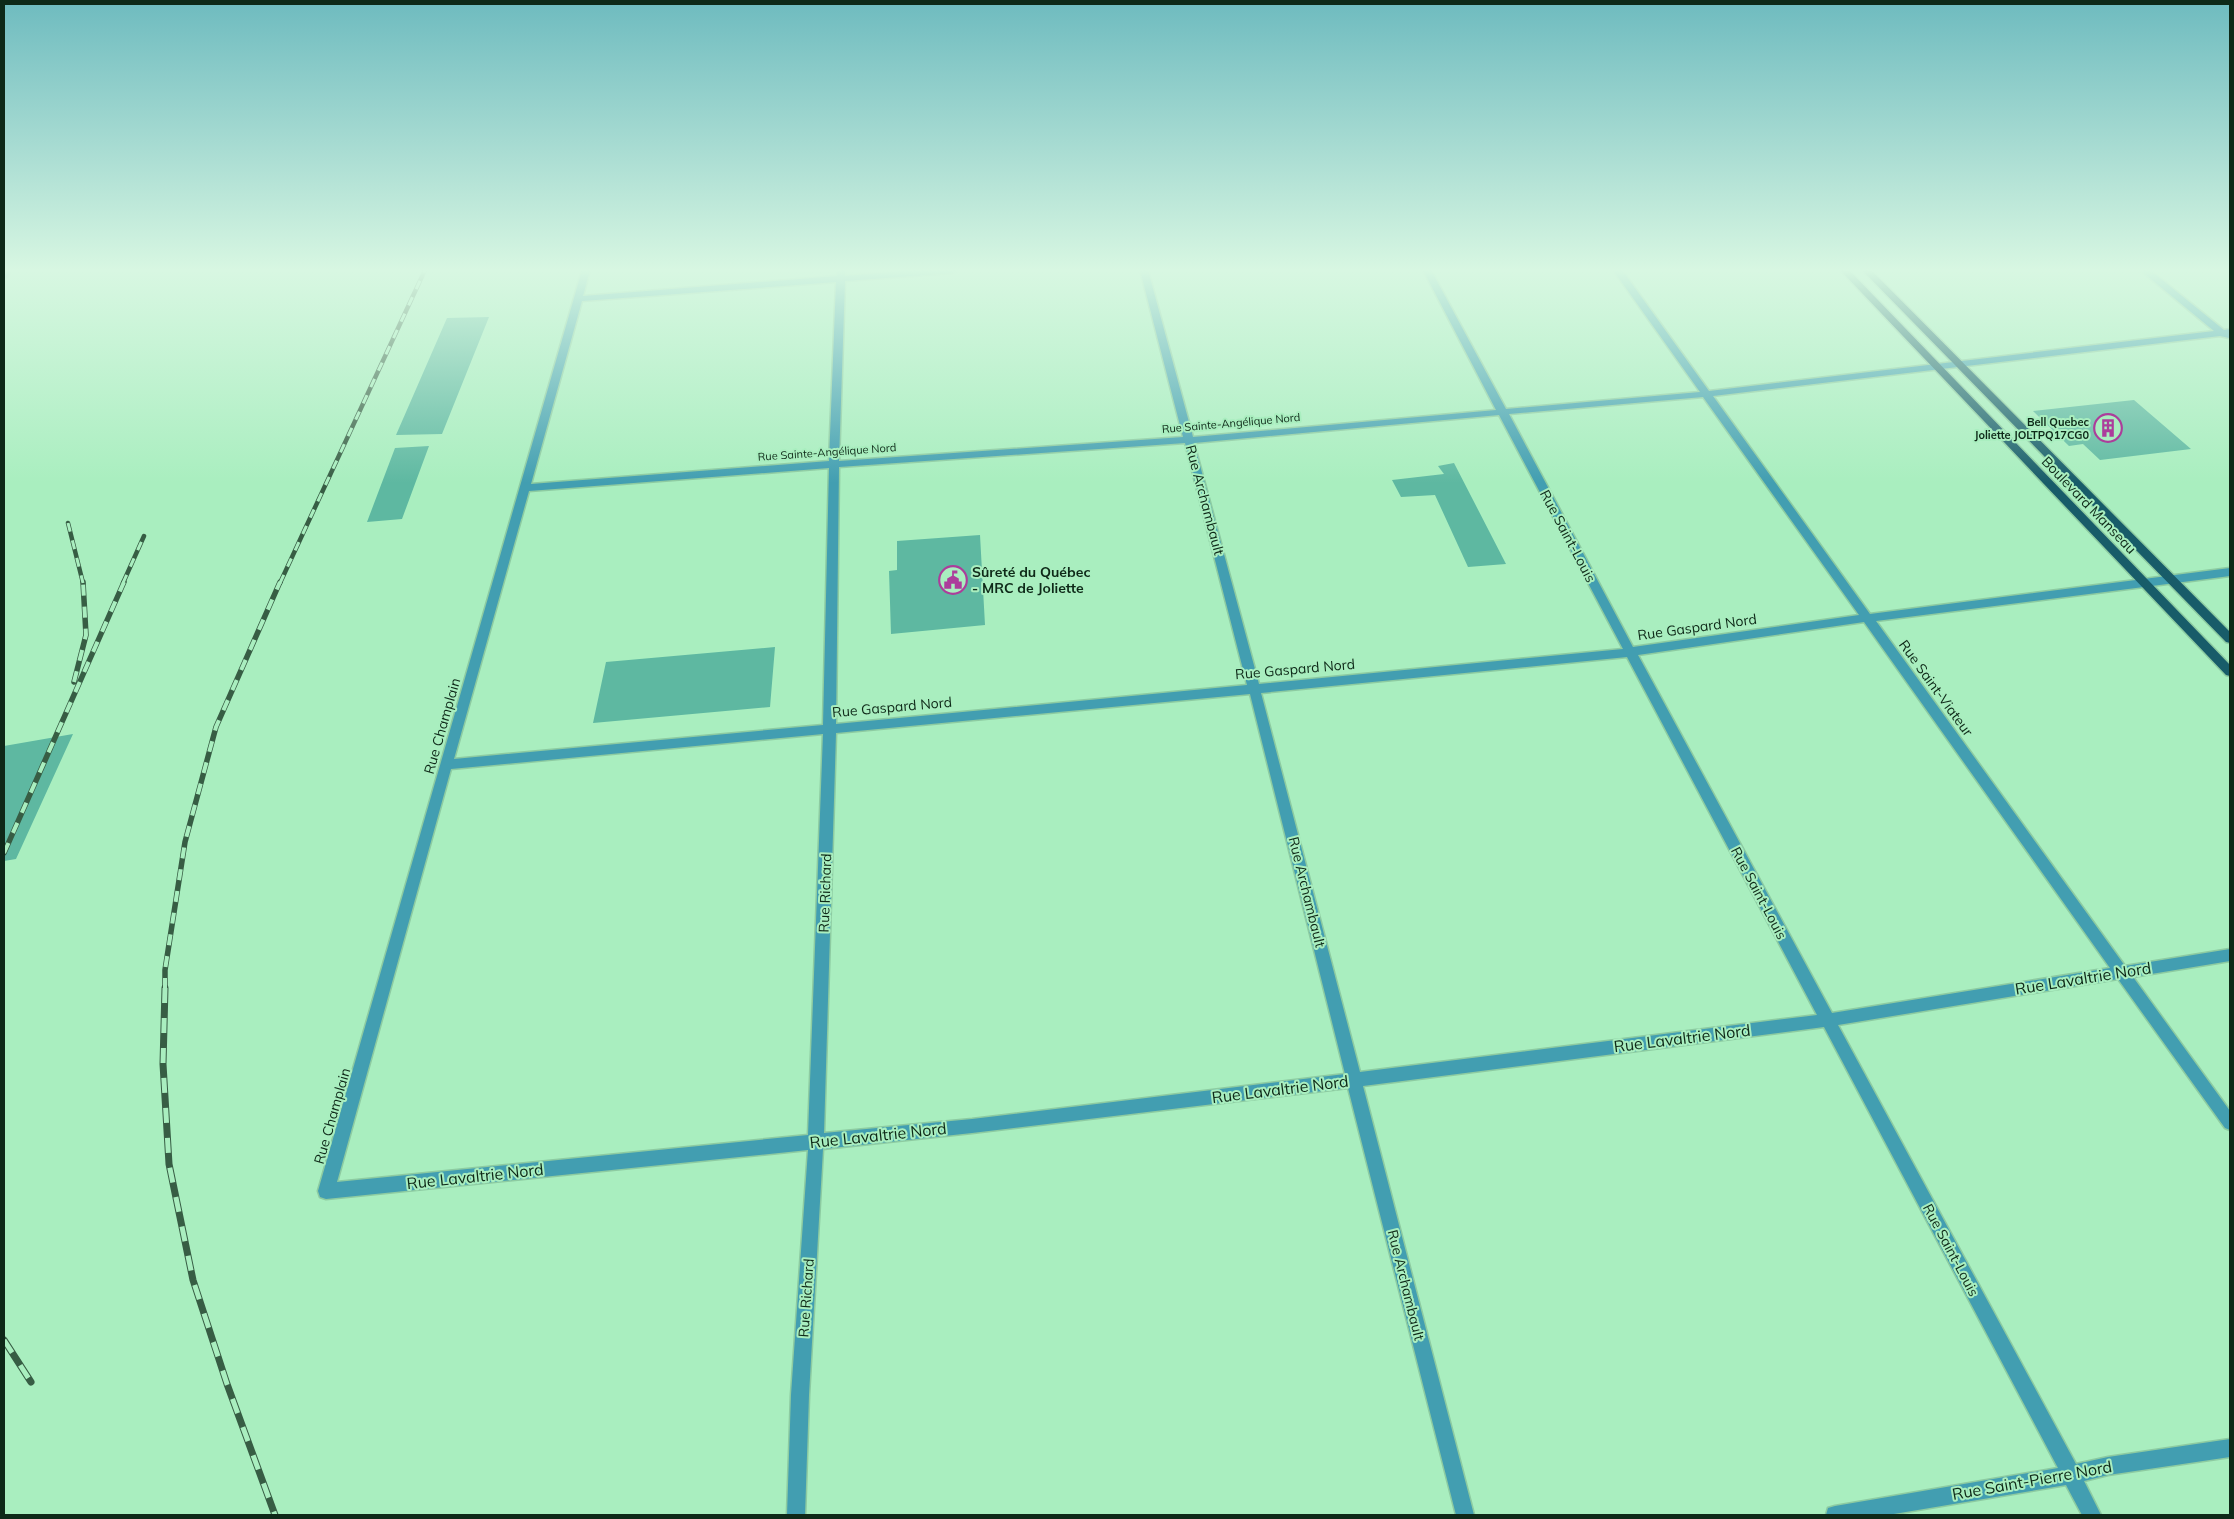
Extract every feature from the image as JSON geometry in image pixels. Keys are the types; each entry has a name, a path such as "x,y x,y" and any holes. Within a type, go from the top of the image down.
{"main road":[{"name":"Boulevard Manseau","path":"1912,341 2230,672"},
{"name":"Boulevard Manseau","path":"1934,341 2230,639"}],"street":[{"name":"Rue Champlain","path":"326,1191 566,341"},
{"name":"Rue Richard","path":"796,1515 802,1367 816,1142 828,818 828,728 839,341"},
{"name":"Rue Archambault","path":"1163,341 1355,1080 1465,1515"},
{"name":"Rue Saint-Louis","path":"1464,341 2027,1390 2092,1515"},
{"name":"Rue Saint-Viateur","path":"1668,341 2230,1123"},
{"name":"Rue Sainte-Angélique Nord","path":"524,488 834,464 1189,440 1706,394 2162,341"},
{"name":"Rue Gaspard Nord","path":"446,765 1630,652 1867,618 2230,572"},
{"name":"Rue Lavaltrie Nord","path":"326,1191 972,1126 1355,1080 1827,1020 2230,955"},
{"name":"Rue Saint-Pierre Nord","path":"1835,1515 2070,1475 2108,1466 2230,1448"}],"building":[{"path":"437,341 479,341 442,434 396,435"},
{"name":"Bell Quebec Joliette JOLTPQ17CG0","path":"2134,400 2191,449 2100,460 2083,444 2069,446 2033,411"},
{"path":"429,446 402,519 367,522 395,448"},
{"path":"1454,463 1506,564 1468,567 1435,495 1401,497 1392,480 1444,474 1438,466"},
{"path":"980,535 985,625 891,634 889,571 897,570 897,541"},
{"path":"775,647 770,707 593,723 606,662"},
{"path":"73,734 16,859 4,861 4,746"}],"railway":[{"path":"280,583 392,341"},
{"path":"68,523 83,583"},
{"path":"123,583 144,536"},
{"path":"74,682 86,635 83,582"},
{"path":"4,853 124,582"},
{"path":"165,988 165,970 185,842 216,727 280,582"},
{"path":"165,988 163,1064 169,1164 193,1280 227,1384 275,1515"},
{"path":"4,1340 31,1382"}],"place":[{"name":"Bell Quebec Joliette JOLTPQ17CG0","path":"2108,428"},
{"name":"Sûreté du Québec - MRC de Joliette","path":"953,580"}]}
